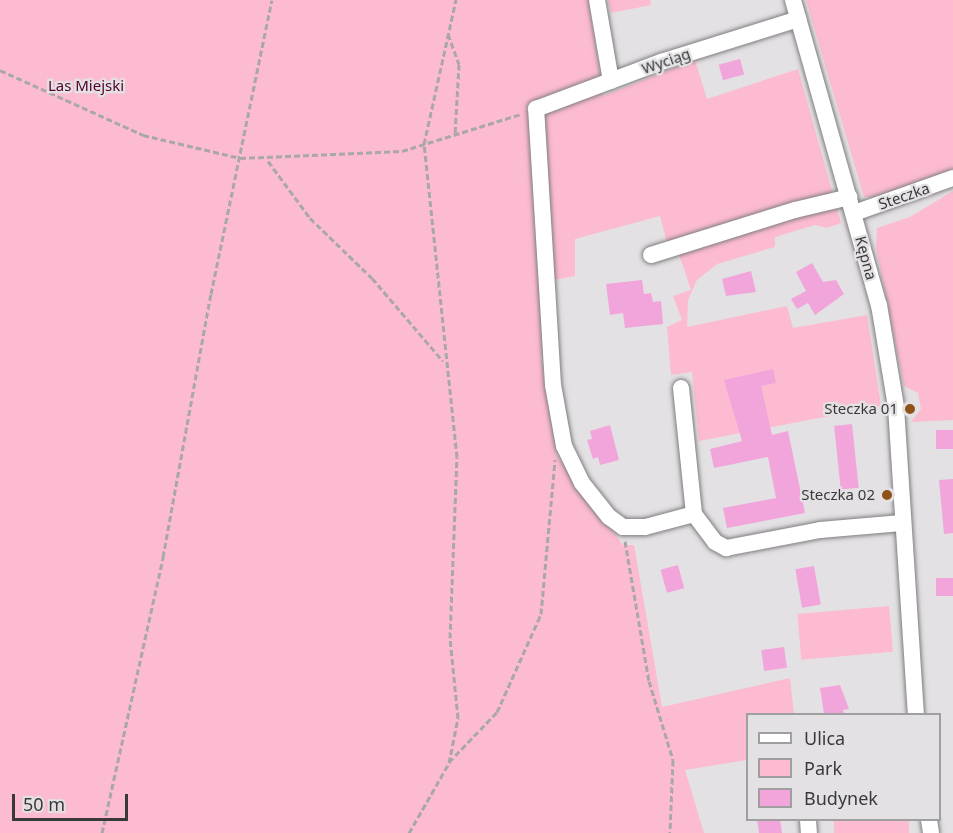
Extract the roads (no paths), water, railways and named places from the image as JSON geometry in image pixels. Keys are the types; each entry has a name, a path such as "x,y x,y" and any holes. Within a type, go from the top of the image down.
{"street":[{"path":"597,0 611,81"},
{"name":"Kępna","path":"793,0 879,305 896,407 916,713"},
{"name":"Wyciąg","path":"694,514 645,527 627,528 609,517 582,483 564,446 552,385 536,109 611,81 798,19"},
{"name":"Steczka","path":"651,255 795,210 852,205 953,178"},
{"path":"681,388 694,514 702,529 726,548 820,530 902,523"}],"place":[{"name":"Steczka 01","path":"910,409"},
{"name":"Steczka 02","path":"887,495"}],"park label":[{"name":"Las Miejski","path":"86,86"}]}
